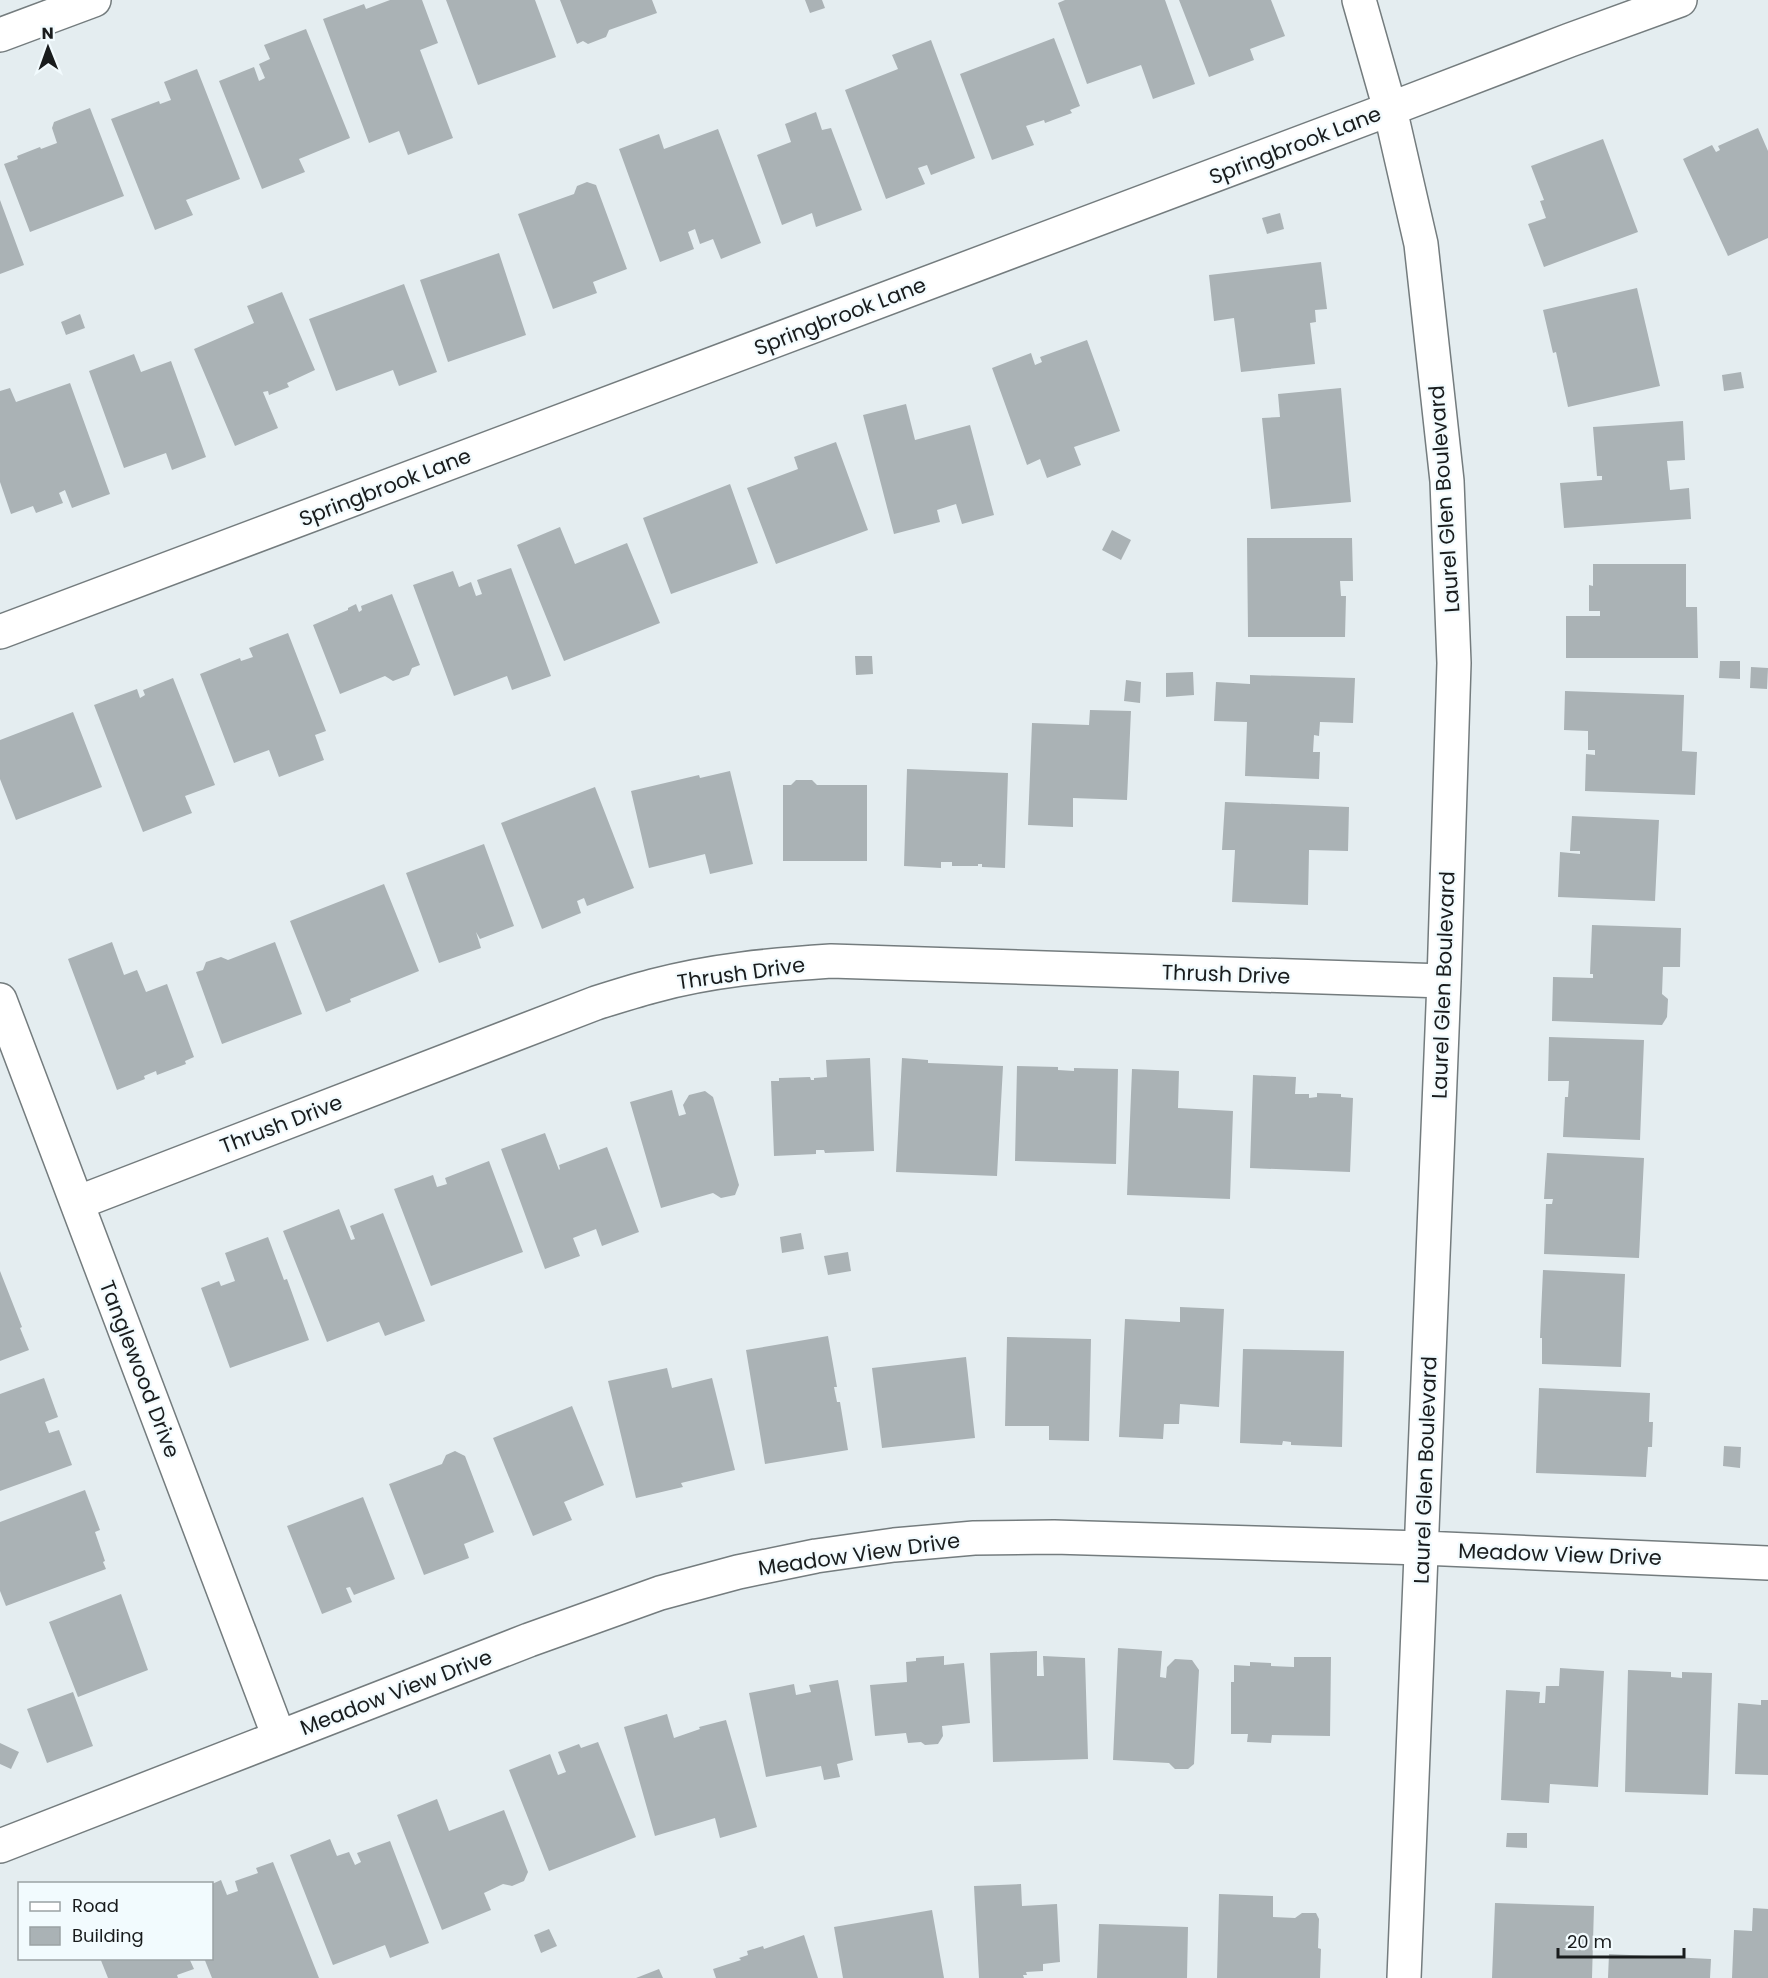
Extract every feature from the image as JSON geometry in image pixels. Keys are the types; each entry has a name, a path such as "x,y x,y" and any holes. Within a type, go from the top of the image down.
{"street":[{"path":"0,35 94,0"},
{"name":"Laurel Glen Boulevard","path":"1359,0 1390,109 1421,244 1447,481 1454,663 1444,981 1404,1978"},
{"name":"Springbrook Lane","path":"0,632 1390,109 1570,39 1680,0"},
{"name":"Thrush Drive","path":"77,1203 596,1003 654,986 712,973 771,964 831,961 1444,981"},
{"name":"Tanglewood Drive","path":"0,999 279,1737"},
{"name":"Meadow View Drive","path":"0,1846 529,1640 660,1593 738,1572 816,1556 894,1545 986,1538 1054,1537 1422,1548 1768,1563"}],"building":[{"path":"390,0 422,0 438,43 420,50 453,138 408,155 399,131 369,143 323,19 364,4 366,9"},
{"path":"446,0 535,0 556,57 478,85"},
{"path":"560,0 652,0 657,13 609,30 606,37 588,44 583,41 577,44"},
{"path":"805,0 822,0 825,8 810,13"},
{"path":"1065,0 1165,0 1195,84 1153,99 1141,65 1087,84 1058,3"},
{"path":"1179,0 1271,0 1285,36 1250,49 1254,60 1209,77"},
{"path":"306,29 350,138 299,159 305,172 262,189 219,81 254,67 259,81 265,78 259,64 270,59 264,45"},
{"path":"1054,38 1080,106 1070,110 1072,113 1045,123 1044,120 1026,126 1034,145 992,160 960,74"},
{"path":"931,40 975,158 931,175 927,165 918,168 925,184 886,199 845,90 898,69 892,55"},
{"path":"197,69 240,179 186,200 193,215 155,230 111,119 159,101 160,104 171,100 164,82"},
{"path":"90,108 124,196 30,232 4,164 18,159 17,156 57,143 52,128 54,122"},
{"path":"816,112 822,130 831,128 862,210 816,227 812,213 782,225 757,155 791,142 785,124"},
{"path":"1758,128 1768,151 1768,238 1728,256 1683,159 1712,145 1716,152 1720,150 1718,146"},
{"path":"718,129 761,243 721,259 713,239 700,244 695,229 688,232 694,249 660,262 619,149 659,134 664,149"},
{"path":"1603,139 1638,232 1544,267 1528,224 1546,218 1540,201 1544,200 1531,166"},
{"path":"587,182 596,185 627,269 593,282 597,293 553,309 518,214 574,194 577,186"},
{"path":"0,200 24,265 0,274"},
{"path":"1280,213 1284,229 1267,234 1262,218"},
{"path":"499,253 526,335 448,362 420,280"},
{"path":"1321,262 1327,309 1315,310 1316,322 1310,323 1315,364 1241,372 1234,318 1214,321 1209,275"},
{"path":"404,284 437,372 399,386 393,370 336,391 309,319"},
{"path":"1637,288 1660,386 1568,407 1556,352 1553,353 1543,310"},
{"path":"282,292 315,370 287,383 289,387 269,395 268,391 263,392 278,428 235,446 194,349 254,323 247,306"},
{"path":"80,314 85,328 66,335 61,322"},
{"path":"1087,340 1120,431 1074,447 1081,465 1047,478 1040,459 1027,465 992,368 1031,353 1035,365 1042,362 1040,357"},
{"path":"134,354 141,372 171,361 206,457 172,470 166,453 124,468 89,371"},
{"path":"1741,372 1744,388 1724,391 1722,375"},
{"path":"70,383 110,494 72,508 65,490 59,493 63,503 36,513 33,506 11,514 0,482 0,391 10,388 16,402"},
{"path":"1341,388 1351,502 1271,509 1262,418 1280,417 1278,394"},
{"path":"906,404 915,440 970,425 994,515 962,524 956,504 937,510 940,522 894,534 863,415"},
{"path":"1683,421 1685,460 1667,461 1670,490 1689,488 1691,519 1564,528 1560,483 1602,480 1602,476 1597,476 1593,427"},
{"path":"836,442 868,530 776,564 747,488 798,469 794,457"},
{"path":"730,484 758,563 671,594 643,518"},
{"path":"560,527 575,564 627,543 660,623 564,661 517,545"},
{"path":"1112,530 1131,540 1121,560 1102,550"},
{"path":"1247,538 1352,538 1353,581 1340,581 1341,596 1346,596 1345,637 1248,637"},
{"path":"1593,564 1686,564 1686,607 1697,607 1698,658 1566,658 1566,616 1600,616 1600,611 1589,611 1589,585 1593,586"},
{"path":"511,568 551,676 512,690 507,676 454,696 413,585 453,571 459,587 471,582 476,596 482,594 477,580"},
{"path":"392,594 420,665 412,668 409,675 393,681 385,676 340,694 313,625 348,610 356,604 359,612 362,610 361,606"},
{"path":"288,633 326,731 315,735 324,760 279,777 269,750 234,763 200,674 240,658 241,661 253,657 249,648"},
{"path":"855,656 872,656 873,674 856,675"},
{"path":"1720,661 1740,661 1740,679 1719,678"},
{"path":"1751,667 1768,668 1767,689 1750,688"},
{"path":"1193,672 1194,695 1166,697 1166,673"},
{"path":"1250,675 1355,678 1353,723 1320,722 1319,736 1314,735 1313,752 1320,752 1319,779 1245,776 1247,722 1214,721 1216,682 1250,684"},
{"path":"173,678 215,785 185,796 192,813 143,832 94,705 137,689 140,698 145,695 143,690"},
{"path":"1126,680 1141,682 1140,703 1124,701"},
{"path":"1565,691 1684,695 1682,751 1697,752 1695,795 1585,791 1586,754 1595,755 1595,750 1588,750 1588,731 1564,730"},
{"path":"1090,710 1131,711 1127,800 1073,798 1073,827 1028,825 1032,723 1089,725"},
{"path":"73,712 102,787 16,820 0,779 0,740"},
{"path":"907,769 1008,773 1005,868 982,867 982,864 952,866 952,862 941,862 941,868 904,866"},
{"path":"730,771 753,864 710,874 705,854 649,868 631,791 699,775 700,778"},
{"path":"796,780 812,780 817,785 867,785 867,861 783,861 783,785 791,785"},
{"path":"595,787 634,888 587,906 584,898 577,901 581,913 542,929 501,823"},
{"path":"1225,802 1349,807 1348,851 1309,850 1308,905 1232,902 1235,850 1222,850"},
{"path":"1572,816 1659,820 1655,901 1558,897 1560,852 1580,854 1580,851 1570,851"},
{"path":"484,844 514,926 480,939 476,932 481,948 439,963 406,873"},
{"path":"384,884 419,971 350,999 351,1002 326,1012 290,921"},
{"path":"1592,925 1681,928 1680,967 1663,967 1662,994 1668,999 1667,1017 1662,1025 1552,1021 1553,977 1593,978 1593,974 1590,974"},
{"path":"112,942 124,975 137,970 146,992 167,984 194,1057 185,1061 186,1064 157,1075 156,1071 144,1076 145,1079 117,1090 68,959"},
{"path":"275,942 302,1014 222,1044 196,972 203,970 206,962 221,957 228,960"},
{"path":"1549,1037 1644,1040 1640,1140 1563,1137 1565,1097 1568,1097 1569,1081 1548,1081"},
{"path":"870,1058 874,1151 825,1153 824,1150 816,1150 816,1154 774,1156 771,1081 779,1081 779,1078 810,1077 814,1080 814,1078 827,1077 826,1060"},
{"path":"902,1058 928,1060 928,1063 1003,1066 997,1176 896,1172"},
{"path":"1017,1066 1058,1067 1058,1070 1074,1071 1074,1068 1118,1069 1116,1164 1015,1161"},
{"path":"1132,1069 1179,1071 1178,1108 1233,1111 1230,1199 1127,1195"},
{"path":"1253,1075 1296,1077 1295,1094 1309,1094 1309,1098 1317,1097 1317,1093 1341,1094 1341,1097 1353,1098 1350,1172 1250,1168"},
{"path":"672,1090 679,1116 686,1114 683,1105 689,1095 705,1091 713,1097 739,1185 735,1195 721,1198 713,1193 661,1208 630,1102"},
{"path":"545,1133 559,1170 559,1165 607,1147 639,1232 602,1246 596,1229 573,1238 580,1256 545,1269 501,1149"},
{"path":"1547,1153 1644,1158 1639,1258 1544,1254 1546,1204 1552,1204 1553,1199 1544,1199"},
{"path":"489,1161 523,1252 431,1286 394,1189 433,1175 437,1187 447,1184 445,1178"},
{"path":"339,1209 351,1240 355,1239 350,1226 383,1213 425,1321 385,1336 379,1322 327,1342 283,1231"},
{"path":"801,1233 804,1249 782,1253 780,1237"},
{"path":"268,1237 284,1280 287,1279 309,1340 230,1368 201,1288 219,1281 221,1286 235,1281 225,1253"},
{"path":"848,1252 851,1271 828,1275 824,1256"},
{"path":"1543,1270 1625,1274 1621,1367 1542,1364 1542,1338 1540,1338"},
{"path":"0,1271 29,1350 0,1361"},
{"path":"1180,1307 1224,1309 1219,1407 1180,1404 1179,1424 1164,1424 1163,1439 1119,1437 1125,1319 1180,1322"},
{"path":"828,1336 837,1387 834,1387 837,1402 840,1402 848,1450 765,1464 746,1350"},
{"path":"1007,1337 1091,1339 1089,1441 1049,1440 1049,1426 1005,1426"},
{"path":"1243,1349 1344,1351 1342,1447 1291,1445 1291,1442 1283,1441 1282,1445 1240,1443"},
{"path":"966,1357 975,1438 882,1448 872,1368"},
{"path":"667,1368 672,1388 712,1378 735,1470 681,1483 683,1487 636,1498 608,1381"},
{"path":"44,1378 58,1417 45,1422 49,1433 59,1430 72,1465 0,1491 0,1394"},
{"path":"1539,1388 1650,1393 1649,1422 1653,1422 1652,1447 1648,1447 1646,1477 1536,1473"},
{"path":"572,1406 604,1485 564,1502 572,1520 533,1536 493,1438"},
{"path":"1724,1446 1741,1447 1740,1468 1723,1466"},
{"path":"455,1451 465,1456 494,1532 464,1544 469,1558 424,1575 389,1484 442,1464 446,1455"},
{"path":"85,1490 100,1530 95,1532 106,1569 6,1606 0,1591 0,1522"},
{"path":"363,1497 395,1579 354,1595 350,1587 346,1588 352,1602 322,1614 287,1526"},
{"path":"121,1594 148,1670 78,1697 49,1622"},
{"path":"1118,1648 1162,1651 1160,1677 1166,1678 1167,1667 1175,1659 1192,1660 1199,1670 1194,1764 1188,1769 1175,1769 1169,1763 1113,1760"},
{"path":"1037,1651 1037,1676 1044,1676 1043,1656 1085,1658 1088,1759 993,1762 990,1653"},
{"path":"944,1656 944,1665 964,1663 970,1723 942,1726 943,1736 938,1744 908,1743 906,1733 875,1736 870,1685 907,1682 906,1662 916,1661 916,1658"},
{"path":"1294,1657 1331,1657 1330,1736 1272,1735 1271,1743 1247,1742 1248,1734 1231,1734 1231,1682 1234,1682 1234,1665 1250,1666 1250,1662 1294,1667"},
{"path":"1560,1668 1604,1671 1598,1787 1550,1784 1549,1803 1501,1800 1506,1690 1540,1692 1539,1703 1545,1703 1546,1686 1559,1686"},
{"path":"1628,1670 1671,1672 1671,1677 1682,1678 1682,1672 1712,1673 1708,1795 1625,1792"},
{"path":"838,1680 853,1760 837,1764 840,1777 824,1780 821,1766 766,1777 749,1693 794,1684 796,1695 811,1692 809,1685"},
{"path":"73,1692 93,1746 47,1763 27,1709"},
{"path":"1761,1700 1768,1700 1768,1775 1735,1774 1738,1703 1761,1705"},
{"path":"667,1714 674,1738 700,1729 699,1727 726,1720 757,1827 720,1838 715,1818 655,1836 624,1727"},
{"path":"598,1742 636,1837 549,1871 509,1770 550,1754 558,1775 566,1772 558,1752 579,1744 581,1748"},
{"path":"0,1743 19,1752 11,1769 0,1764"},
{"path":"437,1799 449,1831 504,1810 528,1872 524,1881 512,1886 503,1884 484,1893 491,1910 442,1930 397,1815"},
{"path":"1507,1833 1527,1833 1527,1848 1506,1847"},
{"path":"330,1839 337,1856 349,1852 355,1865 361,1862 357,1853 390,1841 429,1943 390,1958 385,1945 333,1965 290,1855"},
{"path":"273,1862 319,1978 212,1978 205,1960 213,1960 213,1884 221,1880 227,1895 238,1891 235,1881 258,1873 256,1868"},
{"path":"1021,1884 1022,1906 1057,1904 1060,1962 1043,1964 1043,1971 1026,1972 1027,1975 1023,1975 1024,1978 979,1978 974,1886"},
{"path":"1219,1894 1273,1896 1273,1917 1295,1918 1302,1913 1316,1913 1319,1919 1318,1948 1321,1949 1320,1978 1217,1978"},
{"path":"1495,1903 1594,1906 1592,1978 1492,1978"},
{"path":"1753,1908 1768,1909 1768,1978 1732,1978 1734,1930 1752,1931"},
{"path":"932,1910 944,1978 843,1978 834,1927"},
{"path":"1099,1924 1188,1927 1187,1978 1097,1978"},
{"path":"549,1929 557,1946 541,1953 534,1935"},
{"path":"804,1935 818,1978 716,1978 713,1969 741,1960 739,1958 748,1955 747,1951 763,1946 764,1949"},
{"path":"1609,1954 1711,1959 1710,1978 1608,1978"},
{"path":"101,1960 190,1960 194,1969 177,1975 178,1978 108,1978"},
{"path":"659,1969 663,1978 636,1978"}]}
